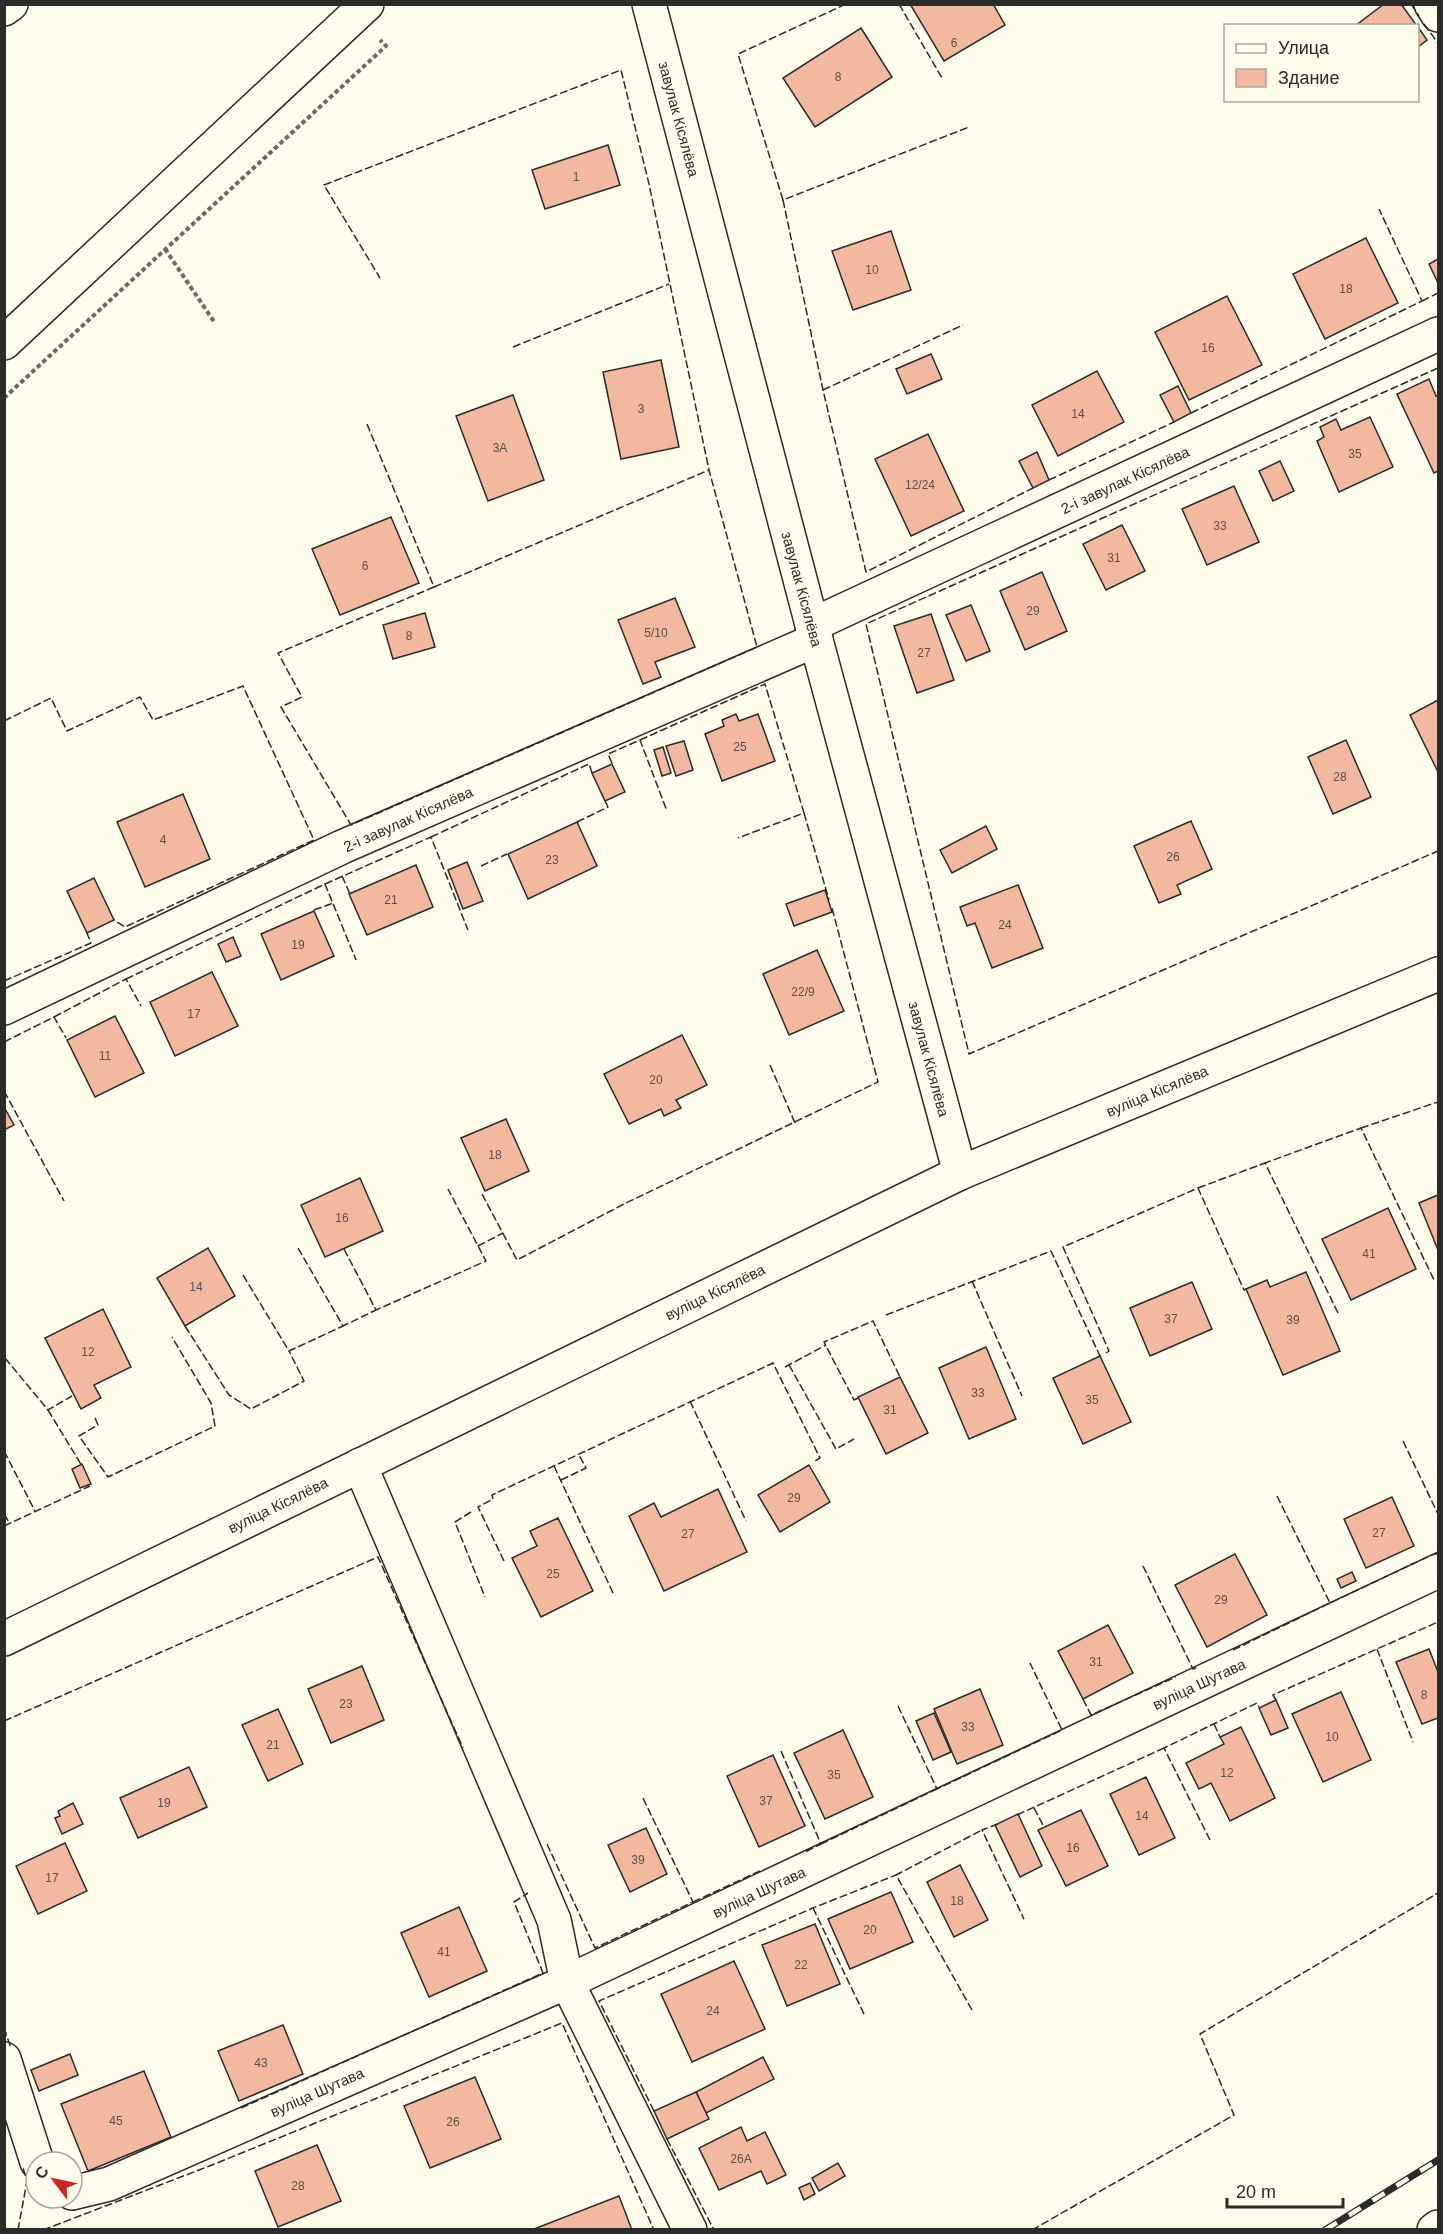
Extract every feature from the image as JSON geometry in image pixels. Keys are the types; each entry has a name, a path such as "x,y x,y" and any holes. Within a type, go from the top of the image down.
{"street":[{"path":"4,9 11,4"},
{"path":"4,343 367,4"},
{"name":"завулак Кісялёва","path":"649,4 814,633 960,1173"},
{"path":"1431,4 1438,15"},
{"name":"2-і завулак Кісялёва","path":"4,1008 342,847 814,633 1438,334"},
{"name":"вуліца Кісялёва","path":"4,1639 960,1173 1438,974"},
{"path":"360,1465 554,1920 567,1982 690,2229"},
{"name":"вуліца Шутава","path":"84,2190 109,2184 567,1982 1438,1572"},
{"path":"4,2058 33,2150"},
{"path":"1434,2229 1438,2227"}],"path":[{"path":"4,398 386,45"},
{"path":"165,249 215,323"}],"building":[{"path":"910,4 993,4 1005,25 944,61"},
{"path":"1384,4 1401,4 1416,24 1358,24"},
{"path":"861,28 892,77 815,127 783,78"},
{"path":"1419,28 1427,40 1419,46"},
{"path":"608,145 620,185 545,209 532,170"},
{"path":"891,231 911,290 853,310 832,251"},
{"path":"1366,238 1398,303 1325,339 1293,274"},
{"path":"1438,259 1438,283 1429,264"},
{"path":"1227,296 1262,365 1189,400 1155,332"},
{"path":"931,354 942,379 907,394 896,369"},
{"path":"661,360 679,447 621,459 603,372"},
{"path":"1097,371 1124,422 1058,456 1032,405"},
{"path":"1429,379 1436,396 1438,395 1438,471 1434,473 1397,394"},
{"path":"1178,386 1191,413 1174,422 1160,395"},
{"path":"513,395 544,480 488,501 456,416"},
{"path":"1370,417 1393,467 1339,492 1317,441 1324,437 1320,427 1336,419 1341,430"},
{"path":"928,434 964,511 911,536 875,459"},
{"path":"1037,452 1049,480 1033,488 1019,461"},
{"path":"1280,461 1294,491 1273,501 1259,471"},
{"path":"1234,486 1259,542 1207,565 1182,509"},
{"path":"391,517 419,583 340,615 312,549"},
{"path":"1122,525 1145,571 1106,590 1083,544"},
{"path":"1042,572 1067,631 1025,650 1000,591"},
{"path":"675,598 695,647 655,662 661,677 643,684 618,620"},
{"path":"971,605 990,651 966,661 946,615"},
{"path":"425,613 435,647 393,659 383,625"},
{"path":"931,614 954,680 917,693 894,626"},
{"path":"1438,700 1438,772 1410,715"},
{"path":"736,714 739,721 758,714 775,761 722,781 705,734 724,726 722,720"},
{"path":"1346,740 1371,797 1333,814 1308,757"},
{"path":"684,741 693,770 676,776 666,746"},
{"path":"663,747 671,773 662,776 654,750"},
{"path":"612,764 625,792 605,801 592,773"},
{"path":"183,794 210,859 145,887 117,822"},
{"path":"1191,821 1212,869 1177,885 1181,894 1159,903 1134,846"},
{"path":"577,822 597,866 528,899 508,854"},
{"path":"986,826 997,849 952,873 940,850"},
{"path":"467,862 483,901 463,909 448,870"},
{"path":"416,865 433,907 367,935 349,894"},
{"path":"94,878 114,920 87,933 67,891"},
{"path":"1018,885 1043,948 992,968 975,923 967,926 960,907"},
{"path":"825,890 832,912 794,926 786,904"},
{"path":"314,911 334,956 281,980 261,934"},
{"path":"233,937 241,956 226,962 218,944"},
{"path":"817,950 844,1011 789,1035 763,974"},
{"path":"212,972 238,1026 175,1056 150,1002"},
{"path":"115,1016 144,1073 95,1097 67,1040"},
{"path":"682,1035 707,1085 676,1100 681,1108 664,1116 661,1109 629,1124 604,1074"},
{"path":"4,1107 14,1125 4,1130"},
{"path":"506,1119 529,1171 485,1191 461,1138"},
{"path":"360,1178 383,1231 325,1257 301,1205"},
{"path":"1438,1195 1438,1250 1419,1203"},
{"path":"1388,1208 1416,1269 1351,1300 1322,1239"},
{"path":"208,1248 235,1296 185,1326 157,1278"},
{"path":"1306,1272 1340,1351 1283,1375 1246,1289 1267,1280 1270,1287"},
{"path":"1192,1282 1212,1329 1150,1356 1130,1308"},
{"path":"103,1309 131,1367 94,1385 101,1398 81,1409 45,1338"},
{"path":"986,1347 1016,1419 969,1439 939,1368"},
{"path":"1100,1356 1131,1422 1083,1444 1053,1378"},
{"path":"900,1377 928,1433 886,1454 858,1397"},
{"path":"82,1464 91,1484 80,1488 72,1469"},
{"path":"809,1465 830,1502 780,1532 758,1495"},
{"path":"718,1489 747,1552 664,1591 629,1516 654,1503 661,1517"},
{"path":"1392,1497 1414,1546 1366,1568 1344,1519"},
{"path":"558,1518 593,1591 541,1617 512,1558 537,1546 530,1531"},
{"path":"1235,1554 1267,1615 1207,1647 1175,1585"},
{"path":"1352,1572 1356,1581 1341,1588 1337,1579"},
{"path":"1108,1625 1133,1673 1083,1699 1058,1651"},
{"path":"1429,1649 1438,1672 1438,1718 1422,1724 1396,1662"},
{"path":"362,1666 384,1720 331,1743 308,1689"},
{"path":"980,1689 1003,1745 957,1764 934,1709"},
{"path":"1341,1692 1371,1760 1323,1782 1292,1714"},
{"path":"1276,1700 1288,1728 1271,1735 1259,1708"},
{"path":"278,1709 303,1764 268,1781 242,1725"},
{"path":"934,1713 951,1752 933,1760 916,1721"},
{"path":"1241,1727 1275,1798 1230,1821 1211,1783 1199,1789 1186,1763 1224,1744 1220,1737"},
{"path":"843,1730 873,1797 825,1819 794,1753"},
{"path":"773,1755 805,1826 759,1847 727,1776"},
{"path":"189,1767 207,1807 138,1838 120,1798"},
{"path":"1146,1777 1175,1838 1139,1855 1110,1794"},
{"path":"73,1803 83,1824 62,1834 55,1818 60,1816 58,1811"},
{"path":"1081,1810 1108,1866 1066,1886 1038,1830"},
{"path":"1018,1814 1042,1866 1020,1877 995,1825"},
{"path":"646,1828 667,1874 630,1892 608,1845"},
{"path":"65,1843 87,1891 38,1914 16,1866"},
{"path":"960,1865 988,1920 954,1937 927,1882"},
{"path":"891,1892 913,1942 850,1969 828,1919"},
{"path":"459,1907 487,1971 429,1997 401,1933"},
{"path":"815,1924 840,1984 787,2006 762,1945"},
{"path":"734,1961 765,2029 692,2062 661,1994"},
{"path":"283,2025 303,2074 239,2101 218,2051"},
{"path":"70,2054 78,2075 39,2091 31,2070"},
{"path":"763,2057 774,2079 706,2113 696,2092"},
{"path":"144,2071 171,2137 88,2171 84,2161 84,2150 80,2150 61,2104"},
{"path":"475,2077 501,2139 430,2168 404,2106"},
{"path":"696,2092 709,2119 667,2139 654,2111"},
{"path":"741,2127 747,2141 765,2132 786,2175 767,2184 761,2171 719,2190 699,2148"},
{"path":"317,2145 341,2201 278,2227 255,2171"},
{"path":"838,2163 845,2176 819,2191 812,2178"},
{"path":"810,2183 815,2194 804,2200 799,2188"},
{"path":"619,2196 632,2230 534,2230 534,2229"}],"railway":[{"path":"1325,2230 1438,2160"}],"fence":[{"path":"846,4 738,54 783,200 969,127"},
{"path":"899,4 942,78"},
{"path":"1411,4 1419,16"},
{"path":"1424,24 1438,43"},
{"path":"367,424 434,587 278,653 302,697 281,707 351,825 757,647 709,470 649,184 621,70 324,185 380,278"},
{"path":"783,200 823,390 866,572 1033,488"},
{"path":"1191,413 1422,301 1379,209"},
{"path":"513,347 669,284"},
{"path":"1422,301 1438,293"},
{"path":"823,390 963,325"},
{"path":"1438,368 866,624 969,1054 1438,851"},
{"path":"1049,480 1174,422"},
{"path":"434,587 709,470"},
{"path":"640,740 765,684 804,813 738,838"},
{"path":"4,721 51,698 67,731 140,697 153,720 243,686 314,840 125,927 114,920"},
{"path":"612,763 608,754 640,740 667,811"},
{"path":"431,837 589,764 592,773"},
{"path":"577,822 608,807 605,801"},
{"path":"804,813 829,900"},
{"path":"325,884 431,837 468,930"},
{"path":"481,866 507,854"},
{"path":"342,876 350,894"},
{"path":"126,979 325,884 356,960"},
{"path":"314,910 333,903"},
{"path":"482,1194 517,1260 624,1204 878,1082 832,908"},
{"path":"4,981 91,943 87,933"},
{"path":"54,1017 126,979 141,1006"},
{"path":"4,1042 54,1017 66,1038"},
{"path":"770,1065 795,1123"},
{"path":"4,1091 64,1201"},
{"path":"1361,1128 1438,1102"},
{"path":"1338,1313 1265,1163 1361,1128 1434,1280"},
{"path":"1198,1188 1265,1163"},
{"path":"1106,1353 1109,1351 1063,1247 1198,1188 1244,1290 1246,1289"},
{"path":"344,1249 376,1310 486,1261 448,1189"},
{"path":"478,1246 503,1233"},
{"path":"298,1248 343,1326 376,1310"},
{"path":"886,1315 1051,1251 1100,1356 1103,1355"},
{"path":"243,1275 289,1351 343,1326"},
{"path":"972,1281 1022,1396"},
{"path":"858,1398 854,1400 824,1342 873,1321 900,1377"},
{"path":"185,1326 229,1395 251,1409 304,1381 289,1351"},
{"path":"95,1418 98,1425 79,1436 108,1477 215,1426 211,1403 172,1337"},
{"path":"785,1367 826,1345"},
{"path":"5,1358 48,1410 72,1396"},
{"path":"504,1561 478,1507 493,1499 492,1495 773,1363 820,1458 815,1461"},
{"path":"789,1365 836,1449 854,1439"},
{"path":"690,1401 746,1521"},
{"path":"48,1410 82,1466"},
{"path":"1403,1441 1438,1514"},
{"path":"4,1451 35,1511"},
{"path":"561,1480 586,1468 579,1455"},
{"path":"554,1466 613,1593"},
{"path":"4,1526 90,1486"},
{"path":"1277,1496 1330,1603 1438,1552"},
{"path":"471,1512 455,1522 485,1597"},
{"path":"4,1514 10,1524"},
{"path":"4,1721 378,1557 463,1748"},
{"path":"1143,1566 1193,1669 1198,1667"},
{"path":"1233,1650 1330,1603"},
{"path":"1276,1700 1273,1695 1438,1622"},
{"path":"1377,1649 1413,1742"},
{"path":"898,1706 937,1789 1062,1730 1030,1663"},
{"path":"1083,1699 1091,1715 1176,1677"},
{"path":"1210,1840 1164,1748 1257,1703 1259,1707"},
{"path":"1214,1724 1220,1737"},
{"path":"1017,1815 1164,1748"},
{"path":"781,1751 821,1844 803,1853"},
{"path":"821,1844 937,1789"},
{"path":"547,1844 595,1948 693,1902 642,1796"},
{"path":"1034,1808 1044,1827"},
{"path":"998,1824 982,1830 1024,1919"},
{"path":"972,2010 896,1875 982,1830"},
{"path":"693,1902 760,1871"},
{"path":"654,2111 599,2001 813,1908 896,1875"},
{"path":"241,2108 543,1973 514,1902 528,1893"},
{"path":"1032,2230 1234,2115 1200,2034 1438,1893"},
{"path":"813,1908 864,2014"},
{"path":"43,2230 212,2165 562,2023 654,2230"},
{"path":"4,2028 11,2048"},
{"path":"667,2139 714,2230"},
{"path":"18,2230 27,2181 23,2168"}]}
